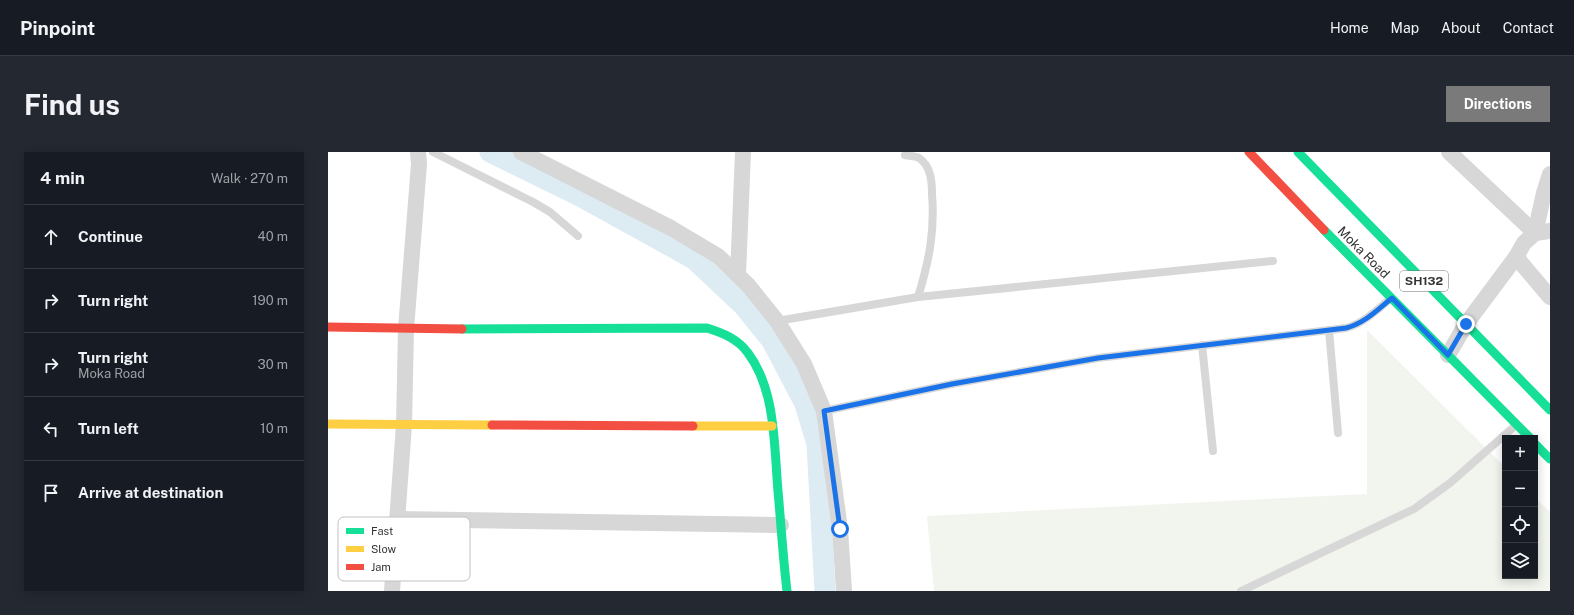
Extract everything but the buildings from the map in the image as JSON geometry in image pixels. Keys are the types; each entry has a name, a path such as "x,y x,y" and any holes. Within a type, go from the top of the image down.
{"street":[{"path":"398,517 404,425 406,328 419,164 418,152"},
{"path":"521,152 671,228 718,256 748,285 777,321 804,364 824,411 840,529 844,591"},
{"path":"738,275 743,152"},
{"name":"Moka Road","path":"1249,152 1527,435"},
{"name":"Moka Road","path":"1298,152 1550,410"},
{"path":"1449,152 1542,232"},
{"path":"1542,232 1544,193 1550,174"},
{"path":"1448,355 1466,324 1516,257 1524,242 1542,232"},
{"path":"1516,257 1550,297"},
{"path":"328,327 707,328 722,332 734,338 751,357 766,388 772,426 787,591"},
{"path":"328,424 772,426"},
{"path":"1538,447 1550,459"},
{"path":"470,520 781,524"},
{"path":"392,591 393,581"}],"lane":[{"path":"433,152 539,205 550,212 578,236"},
{"path":"905,155 919,157 926,166 932,180 934,219 932,240 918,297"},
{"path":"777,321 918,297 1273,261"},
{"path":"824,411 952,384 1098,358 1329,330 1356,325 1366,320 1392,298"},
{"path":"1329,330 1338,433"},
{"path":"1202,345 1213,451"},
{"path":"1241,591 1414,509 1450,483 1517,425"}],"shaded area":[{"path":"1367,330 1502,464 1502,579 1538,579 1538,500 1550,512 1550,591 934,591 927,516 1367,494"}],"waterway":[{"path":"490,152 580,196 694,259 743,305 772,341 805,404 817,444 825,591"}],"traffic: fast":[{"path":"1298,152 1550,410"},
{"path":"1324,230 1527,435"},
{"path":"462,329 707,328 724,334 740,344 748,353 757,368 769,401 774,437 787,591"},
{"path":"1538,447 1550,459"}],"traffic: slow":[{"path":"328,424 492,425"},
{"path":"693,426 772,426"}],"traffic: jam":[{"path":"1249,152 1324,230"},
{"path":"328,327 462,329"},
{"path":"492,425 693,426"}],"route":[{"path":"840,529 824,411 952,384 1098,358 1346,328 1366,320 1392,298 1448,355 1466,324"}]}
